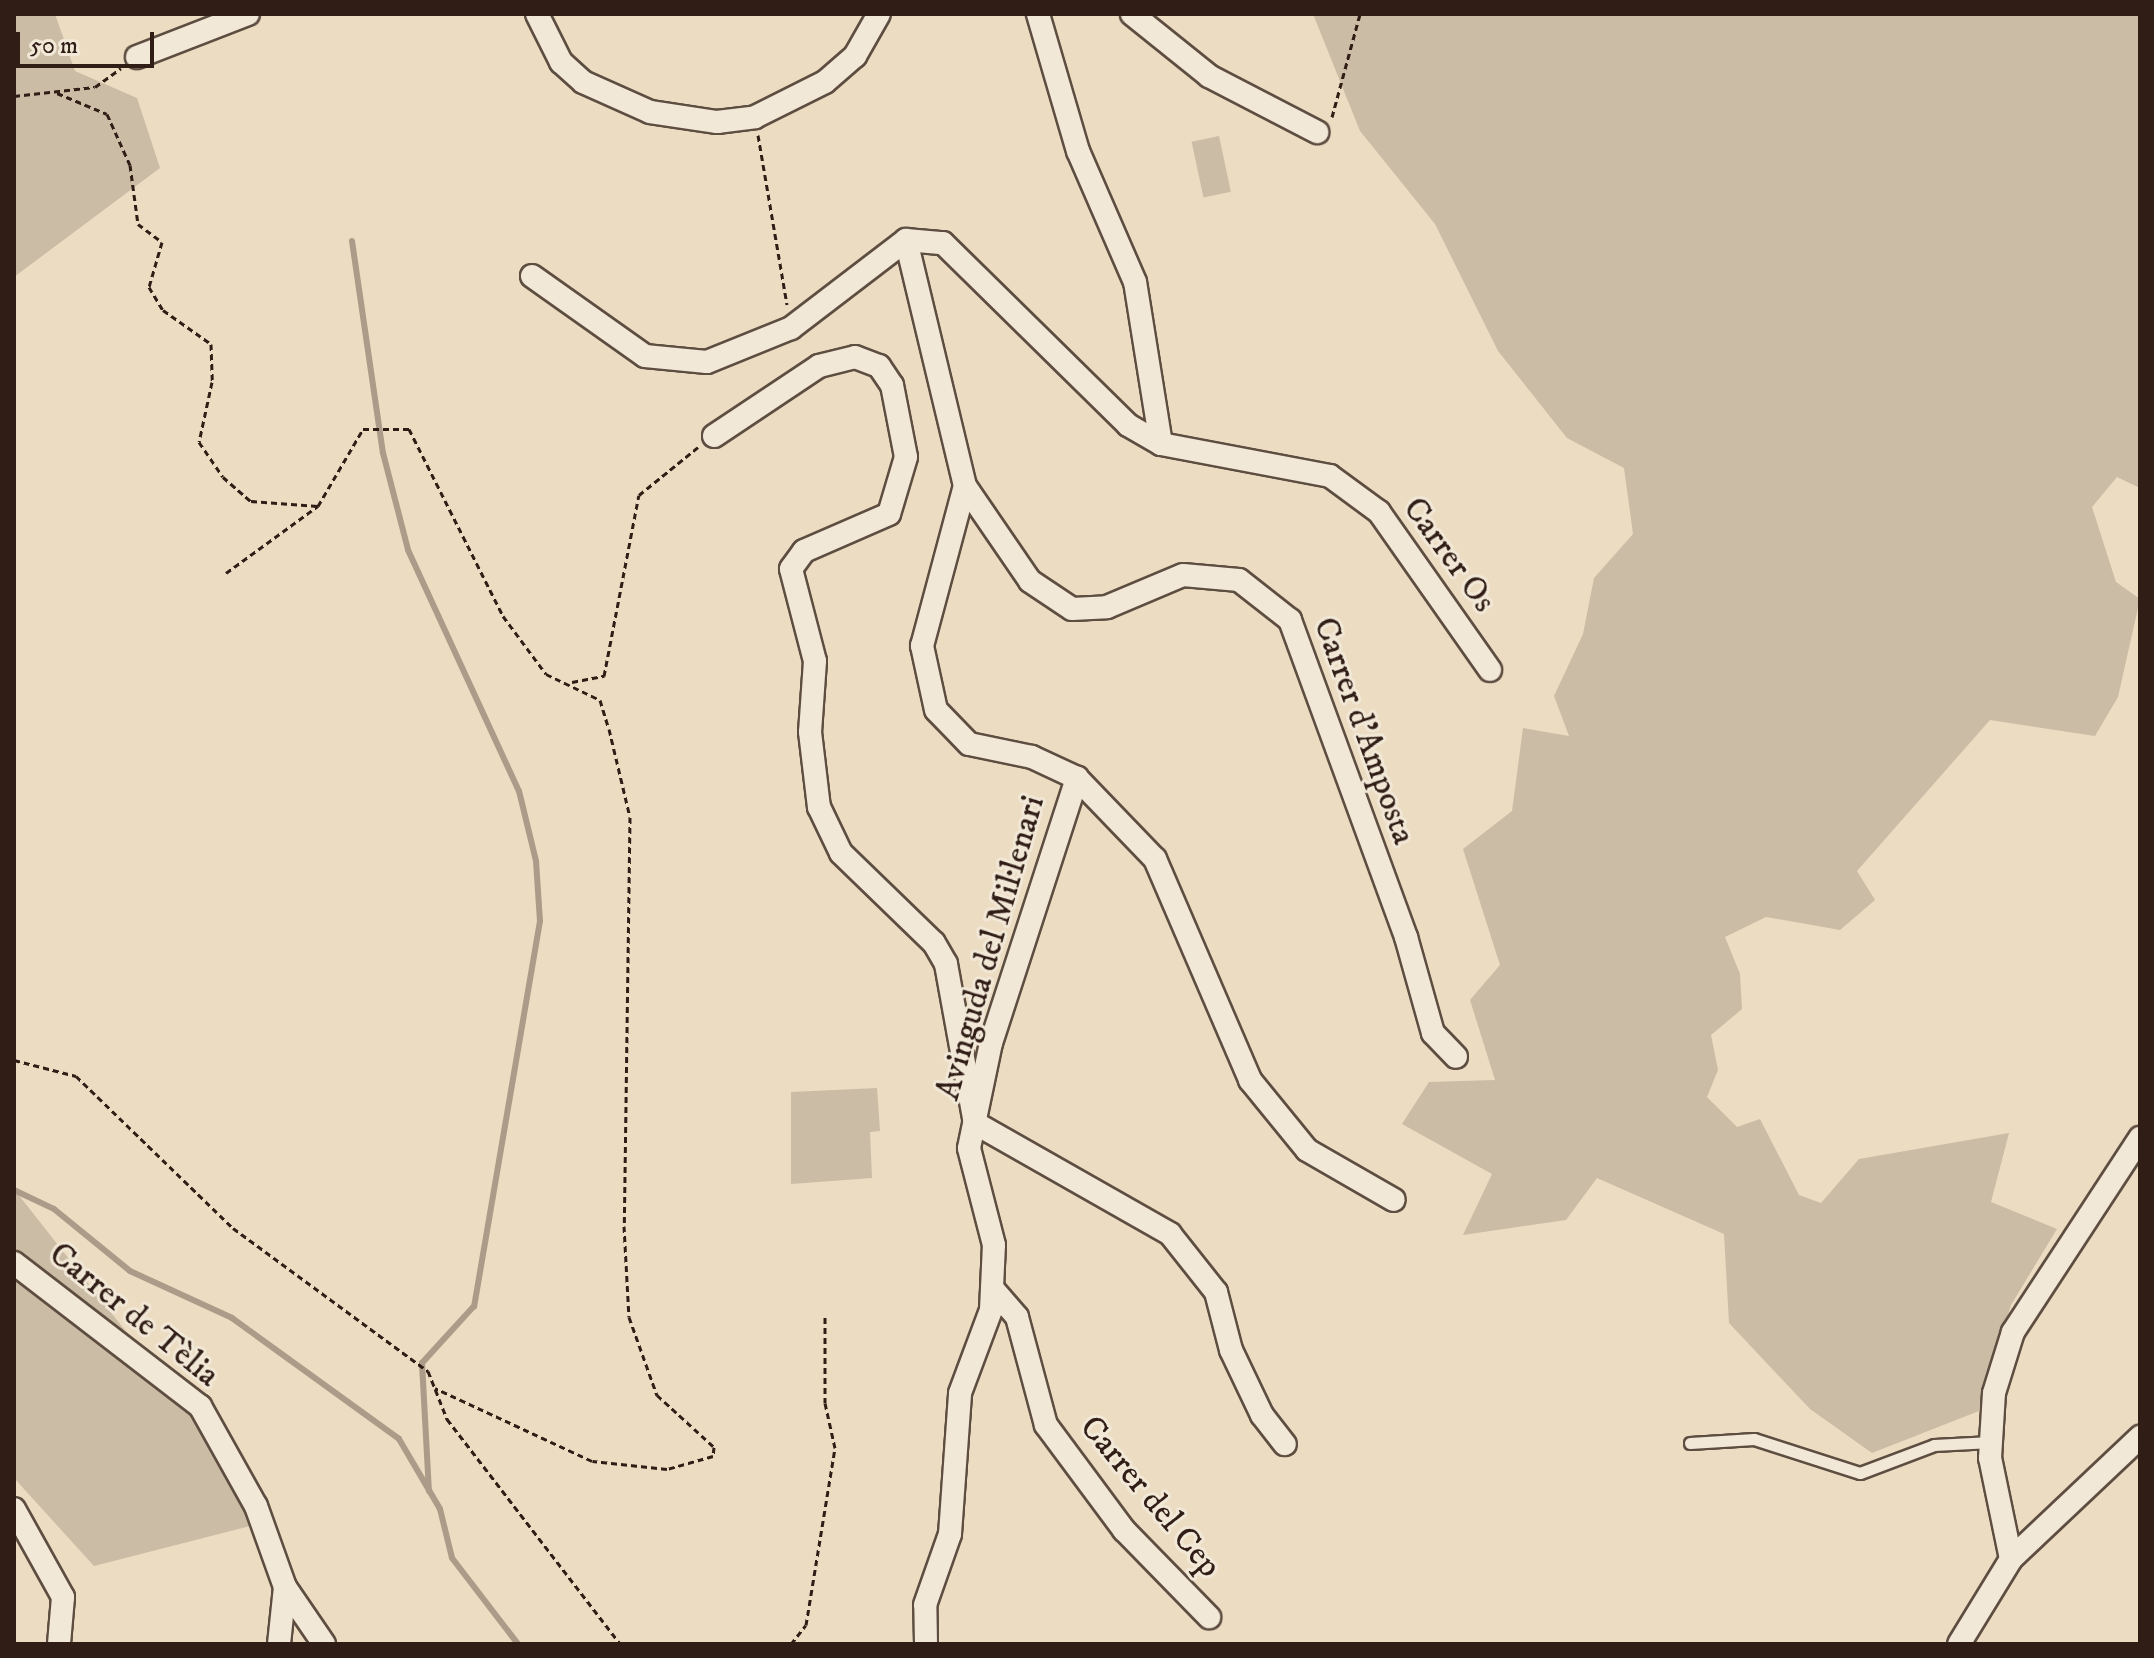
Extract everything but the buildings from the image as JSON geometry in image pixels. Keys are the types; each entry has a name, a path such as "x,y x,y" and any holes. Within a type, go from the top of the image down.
{"street":[{"path":"137,57 248,14"},
{"path":"537,14 561,62 618,102 679,120 755,117 825,82 855,56 879,14"},
{"path":"1038,14 1078,151 1135,282 1161,444"},
{"path":"1132,14 1209,76 1317,132"},
{"path":"532,276 615,340 677,363 736,355 791,328 906,240 943,243 1128,425 1161,444"},
{"name":"Avinguda del Mil·lenari","path":"906,240 965,486 922,646 936,710 969,744 1032,757 1077,778 991,1043 969,1148 994,1245 992,1288 960,1393 950,1534 925,1605 926,1644"},
{"path":"714,436 819,366 855,357 879,366 892,385 906,457 889,514 804,551 791,569 792,591 808,618 815,661 810,732 819,807 841,853 934,943 946,964 975,1123 1170,1234 1216,1292 1231,1350 1262,1415 1285,1444"},
{"name":"Carrer Os","path":"1161,444 1330,476 1379,512 1490,670"},
{"name":"Carrer d'Amposta","path":"965,486 1030,581 1072,609 1107,607 1183,575 1239,580 1290,620 1406,937 1433,1033 1456,1057"},
{"path":"1077,778 1155,859 1250,1080 1307,1150 1394,1200"},
{"path":"2011,1559 1991,1442 1994,1393 2013,1332 2140,1138"},
{"name":"Carrer de Tèlia","path":"14,1263 200,1406 256,1506 285,1587 279,1644"},
{"name":"Carrer del Cep","path":"992,1288 1017,1317 1046,1425 1124,1530 1209,1617"},
{"path":"1959,1644 2011,1559 2140,1437"},
{"path":"14,1509 63,1597 59,1644"},
{"path":"285,1587 324,1644"}],"lane":[{"path":"1690,1443 1754,1439 1860,1473 1934,1445 1991,1442"}],"path":[{"path":"1317,132 1340,109 1360,14"},
{"path":"14,96 95,87 137,57"},
{"path":"57,93 107,114 130,165 138,224 162,242 149,287 163,310 211,344 212,382 199,442 251,501 318,506"},
{"path":"755,117 791,328"},
{"path":"226,573 318,506 363,429 409,429 503,616 546,674 572,682 600,700 630,817 624,1226 629,1317 657,1395 714,1447 713,1456 667,1469 592,1461 435,1388"},
{"path":"572,682 604,676 639,495 714,436"},
{"path":"14,1060 76,1076 233,1228 428,1371 447,1419 620,1644"},
{"path":"791,1644 806,1625 835,1448 825,1403 825,1315"}],"shaded area":[{"path":"14,14 55,14 75,71 137,98 160,168 14,277"},
{"path":"1313,14 2140,14 2140,488 2117,477 2092,507 2116,582 2140,599 2118,697 2095,736 1990,720 1857,871 1875,900 1840,930 1766,917 1725,937 1740,974 1742,1009 1711,1035 1718,1070 1707,1097 1737,1127 1760,1119 1799,1195 1821,1203 1859,1159 2009,1133 1991,1202 2057,1229 2011,1305 1979,1411 1872,1453 1810,1409 1729,1323 1724,1234 1597,1178 1566,1220 1463,1235 1492,1174 1402,1124 1429,1082 1495,1080 1470,1000 1500,965 1463,849 1512,811 1523,728 1569,736 1554,696 1583,634 1594,578 1633,534 1624,468 1567,438 1498,351 1435,224 1360,131"},
{"path":"1219,136 1231,192 1203,198 1192,142"},
{"path":"877,1088 880,1131 870,1132 872,1178 791,1184 791,1092"},
{"path":"14,1189 274,1520 94,1566 14,1478"}],"waterway":[{"path":"352,241 383,453 408,550 519,791 536,861 540,921 474,1306 422,1363 429,1491"},
{"path":"14,1190 54,1209 130,1271 232,1318 399,1439 440,1509 452,1558 518,1644"}]}
